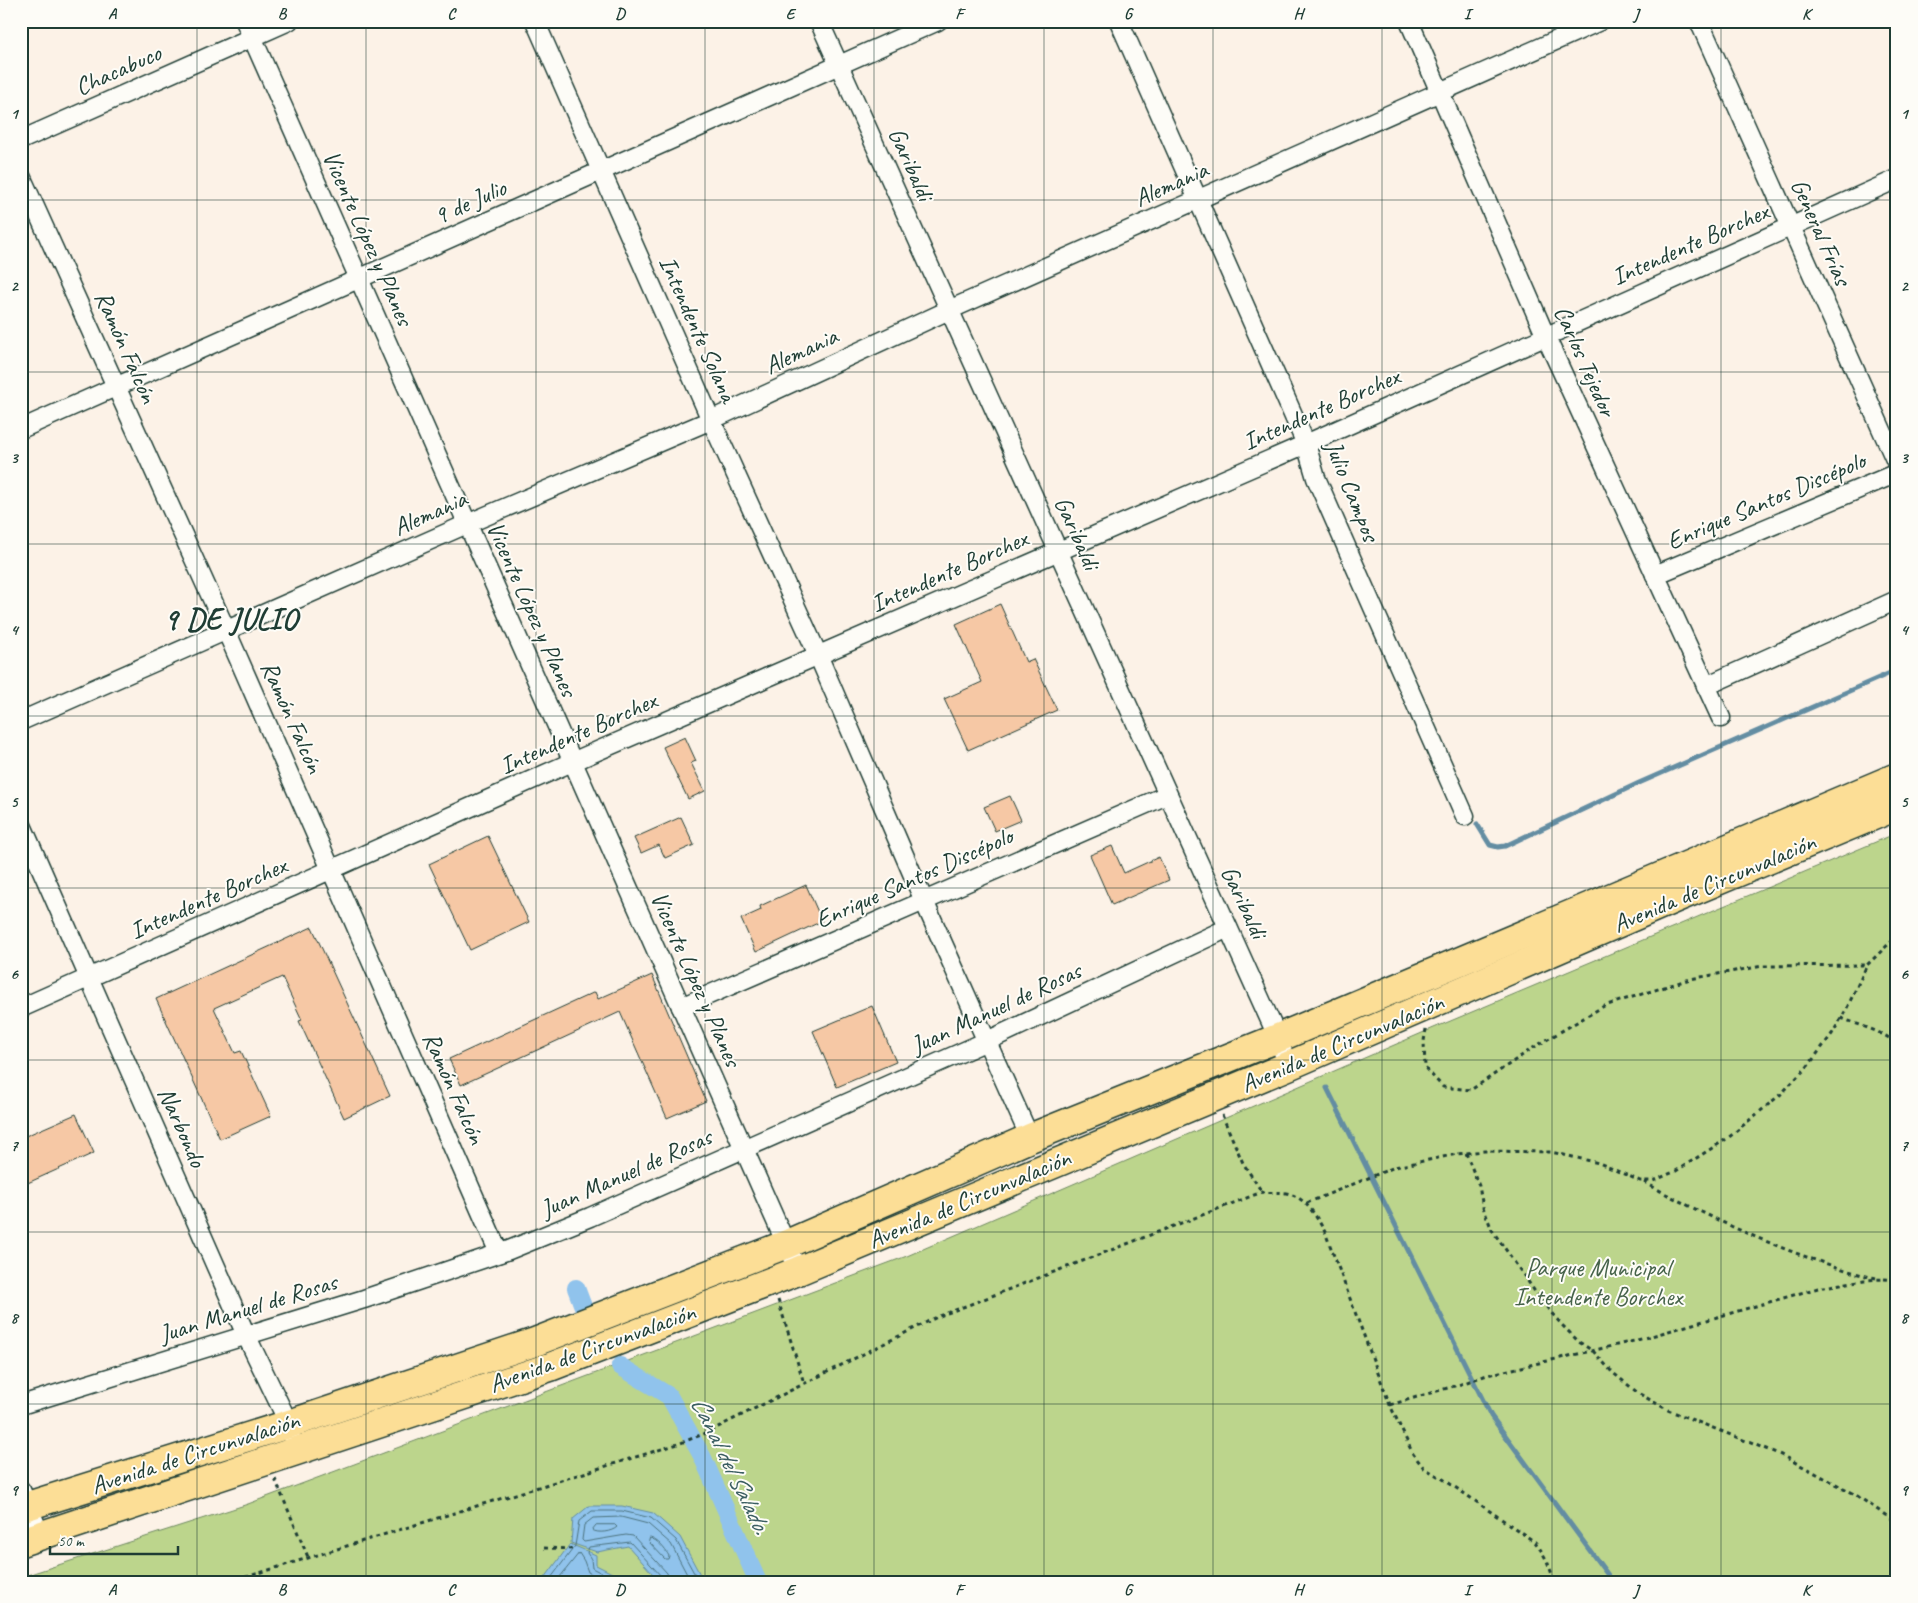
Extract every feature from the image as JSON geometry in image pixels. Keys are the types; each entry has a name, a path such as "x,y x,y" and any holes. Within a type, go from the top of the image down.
{"highway":[{"name":"Avenida de Circunvalación","path":"23,1502 289,1424 535,1342 787,1244 1030,1138 1278,1038 1897,777"},
{"name":"Avenida de Circunvalación","path":"31,1539 550,1367 798,1271 1433,1005 1674,899 1897,806"}],"street":[{"name":"Vicente López y Planes","path":"245,21 798,1271"},
{"name":"Chacabuco","path":"21,140 289,21"},
{"name":"Intendente Solana","path":"535,21 711,420 818,655 924,901 1030,1138"},
{"name":"Garibaldi","path":"819,21 1278,1038 1288,1066"},
{"name":"9 de Julio","path":"21,429 938,21"},
{"name":"Julio Campos","path":"1119,21 1306,444 1316,478 1465,816"},
{"name":"Carlos Tejedor","path":"1409,21 1546,337 1721,718"},
{"name":"Alemania","path":"21,721 467,524 711,420 949,310 1600,21"},
{"name":"General Frías","path":"1699,21 1897,464"},
{"name":"Ramón Falcón","path":"21,176 226,630 500,1253"},
{"name":"Intendente Borchex","path":"21,1008 572,762 1057,550 1306,444 1897,179"},
{"name":"Enrique Santos Discépolo","path":"1655,575 1897,473"},
{"path":"1706,686 1897,600"},
{"name":"Enrique Santos Discépolo","path":"681,1007 1167,795"},
{"name":"Narbondo","path":"21,823 246,1335 289,1424 295,1452"},
{"name":"Juan Manuel de Rosas","path":"21,1405 364,1299 500,1253 590,1217 987,1041 1228,928"},
{"path":"23,1502 31,1539"}],"path":[{"path":"1641,1181 1653,1181 1676,1170 1728,1138 1754,1118 1808,1066 1832,1034 1868,965 1897,936"},
{"path":"1433,1005 1424,1041 1425,1068 1443,1087 1471,1090 1534,1048 1604,1006 1690,979 1763,966 1868,965"},
{"path":"1841,1018 1897,1042"},
{"path":"1221,1113 1243,1162 1262,1192"},
{"path":"1307,1203 1380,1173 1414,1162 1466,1153 1521,1150 1551,1152 1600,1163 1641,1181 1693,1209 1760,1239 1867,1276 1897,1280"},
{"path":"1466,1153 1479,1186 1483,1207 1492,1230 1543,1303 1562,1325 1579,1342 1593,1351 1612,1372 1638,1394 1668,1410 1781,1455 1852,1493 1897,1523"},
{"path":"230,1582 678,1444 937,1318 1262,1192 1288,1193 1307,1203 1317,1217 1325,1232 1390,1405 1413,1454 1424,1468 1535,1542 1545,1556 1554,1582"},
{"path":"1390,1405 1486,1375 1593,1351 1818,1288 1864,1280 1884,1279"},
{"path":"776,1296 804,1383"},
{"path":"279,1488 308,1557"},
{"path":"544,1548 576,1549"}],"green space":[{"name":"Parque Municipal Intendente Borchex","path":"1897,833 1897,1582 21,1582 21,1577 248,1504 907,1256 1422,1033"}],"water":[{"path":"589,1506 622,1506 653,1513 680,1537 704,1582 660,1582 628,1546 597,1552 571,1543 573,1519"},
{"path":"570,1544 596,1555 596,1565 630,1582 542,1582"}],"building":[{"path":"1000,604 1026,662 1033,659 1057,710 968,750 944,699 982,682 956,624"},
{"path":"685,737 696,761 691,763 705,791 688,799 663,747"},
{"path":"1010,796 1021,820 995,831 984,807"},
{"path":"681,817 694,845 665,858 659,845 641,853 634,838"},
{"path":"488,836 529,922 470,950 429,864"},
{"path":"1112,846 1124,873 1159,857 1169,880 1112,905 1090,855"},
{"path":"806,885 822,921 756,952 741,919 761,910 760,906"},
{"path":"312,927 390,1096 344,1118 299,1021 302,1020 282,977 214,1008 235,1053 241,1051 271,1116 220,1139 156,999"},
{"path":"652,975 706,1101 667,1118 620,1012 461,1085 449,1059 595,992 598,999"},
{"path":"872,1006 896,1062 837,1087 813,1031"},
{"path":"76,1114 94,1153 21,1186 21,1138"}],"waterway":[{"path":"1477,824 1490,845 1505,846 1639,783 1897,670"},
{"path":"1327,1088 1491,1416 1613,1582"},
{"name":"Canal del Salado.","path":"576,1288 584,1309"},
{"name":"Canal del Salado.","path":"620,1366 669,1396 702,1456 758,1582"}],"district":[{"name":"9 DE JULIO","path":"231,619"}]}
